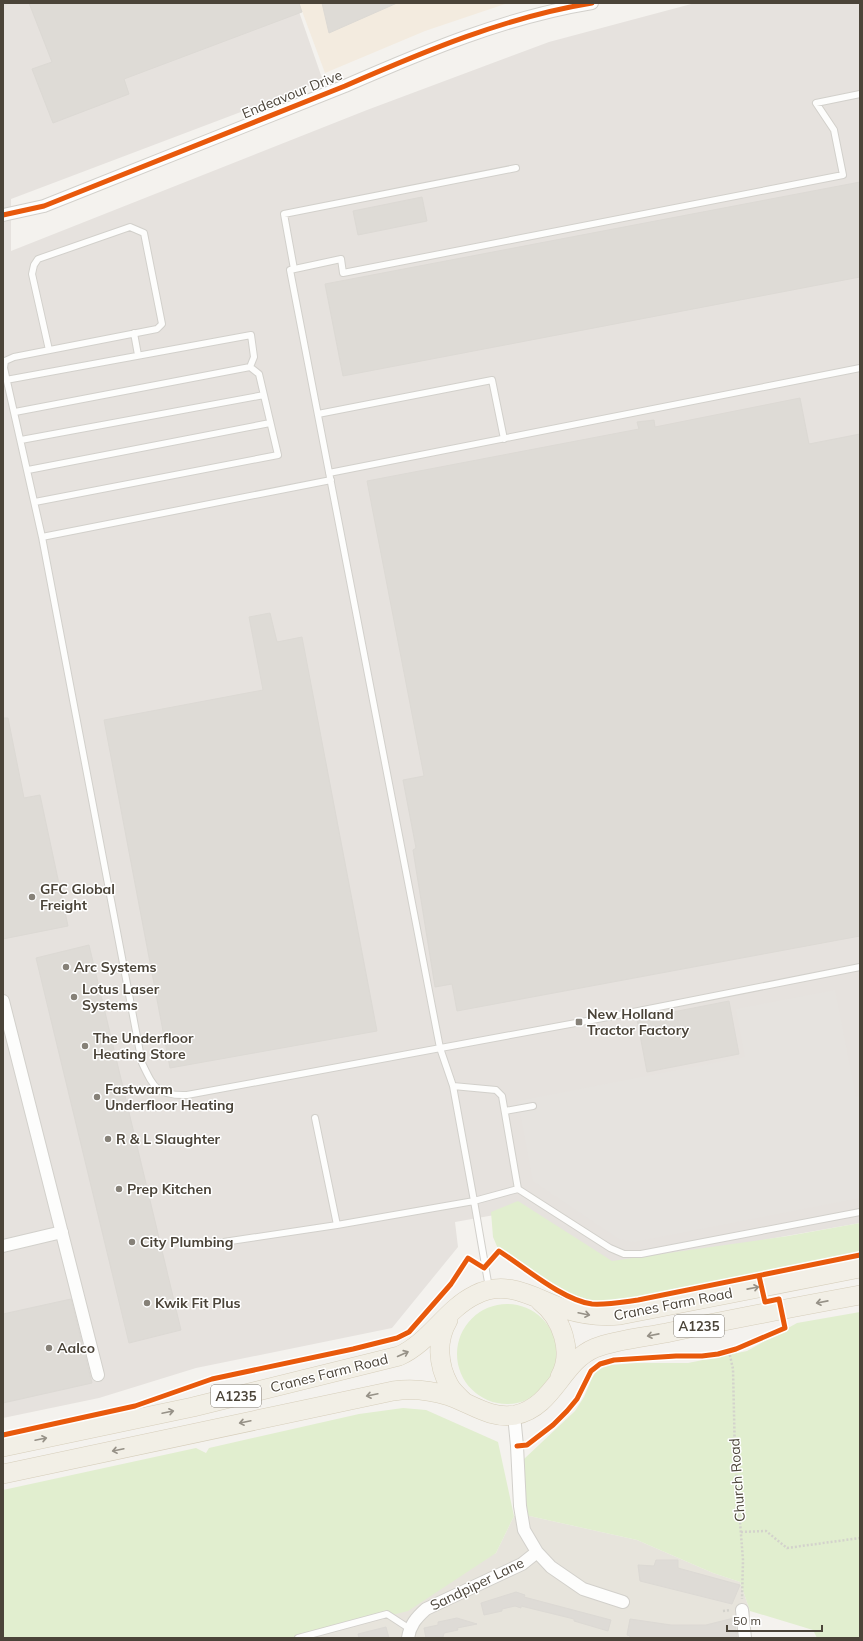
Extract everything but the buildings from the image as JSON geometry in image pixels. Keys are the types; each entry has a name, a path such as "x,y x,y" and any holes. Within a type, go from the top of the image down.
{"main road":[{"name":"Cranes Farm Road","path":"3,1447 193,1407 399,1356 417,1346 463,1302 476,1294 489,1290 505,1288 520,1291 578,1312 599,1316 620,1315 860,1268"},
{"name":"Cranes Farm Road","path":"3,1474 406,1389 427,1390 464,1402 478,1410 493,1414 514,1415 528,1411 542,1401 555,1388 573,1363 595,1348 703,1325 860,1295"},
{"name":"Cranes Farm Road","path":"534,1297 547,1307 558,1320 564,1336 566,1354 565,1361 562,1374 555,1388"},
{"name":"Cranes Farm Road","path":"453,1312 445,1324 439,1345 441,1366 449,1387 464,1402"}],"street":[{"name":"Endeavour Drive","path":"3,215 44,206 345,86 392,65 475,34 518,19 592,3"},
{"path":"3,1001 98,1375"},
{"path":"3,1246 62,1232"},
{"path":"514,1415 520,1506 524,1530 537,1552 551,1567 583,1589 623,1602"},
{"name":"Sandpiper Lane","path":"409,1633 416,1617 426,1609 522,1564 537,1552"},
{"path":"743,1613 745,1638"}],"lane":[{"path":"489,1290 453,1086 440,1048 290,270 341,259 343,273 843,175 834,130 816,103 860,94"},
{"path":"294,269 284,214 516,168"},
{"path":"49,350 32,274 34,265 38,259 130,226 144,233 162,324 156,329 14,357 5,361 4,368 42,537 142,1063 152,1083 164,1093 187,1095 608,1017 860,967"},
{"path":"134,333 138,355"},
{"path":"6,380 251,335 254,357 250,367"},
{"path":"15,412 250,367 259,374 278,455 35,502"},
{"path":"329,473 860,368"},
{"path":"318,414 492,380 504,439"},
{"path":"21,440 264,394"},
{"path":"28,470 270,423"},
{"path":"42,537 330,480"},
{"path":"453,1086 496,1090 502,1096 518,1189 610,1248 624,1254 641,1254 860,1212"},
{"path":"505,1111 533,1106"},
{"path":"315,1118 338,1225"},
{"path":"217,1243 338,1225 474,1201 518,1189"},
{"path":"298,1638 387,1614 409,1633"}],"path":[{"path":"726,1351 736,1349"},
{"path":"741,1532 766,1531 787,1548 860,1538"}],"shaded area":[{"name":"New Holland Tractor Factory","path":"3,3 296,3 323,81 11,199 11,251 367,110 549,42 695,3 860,3 860,1223 605,1268 523,1210 455,1222 458,1247 392,1328 196,1368 99,1398 3,1418"},
{"path":"299,3 508,3 425,31 325,73"},
{"path":"835,990 856,1097 860,1096 860,1198 634,1242 619,1239 533,1181 518,1101 745,1057 736,1009"},
{"path":"525,1515 637,1540 713,1573 740,1582 750,1611 748,1638 300,1638 496,1553 514,1516"}],"green space":[{"path":"518,1201 612,1261 788,1236 860,1223 860,1257 767,1273 610,1304 571,1296 499,1251 493,1237 491,1212"},
{"path":"507,1304 517,1305 535,1312 549,1326 556,1344 556,1364 549,1382 535,1396 517,1403 507,1404 497,1403 479,1396 465,1382 458,1364 457,1354 458,1344 465,1326 479,1312 497,1305"},
{"path":"860,1312 860,1638 817,1638 813,1630 750,1611 740,1582 713,1573 637,1540 525,1515 524,1459 575,1411 584,1397 592,1378 596,1372 602,1368 612,1365 636,1363 688,1363 747,1351 797,1323"},
{"path":"403,1408 426,1410 498,1442 514,1516 496,1553 408,1611 300,1638 3,1638 3,1490 196,1448 206,1453 209,1448 359,1414"}],"cycle path":[{"path":"3,215 44,206 345,86 405,60 466,37 528,17 592,3"},
{"path":"3,1435 135,1406 212,1379 353,1349 397,1338 409,1332 451,1284 468,1258 484,1268 499,1251 569,1297 581,1302 592,1304 638,1300 860,1255"},
{"path":"517,1446 527,1445 553,1425 577,1399 591,1371 600,1364 614,1360 718,1354 736,1349 785,1328 779,1299 765,1302 759,1276"}],"place":[{"name":"GFC Global Freight","path":"32,897"},
{"name":"Arc Systems","path":"66,967"},
{"name":"Lotus Laser Systems","path":"74,997"},
{"name":"New Holland Tractor Factory","path":"579,1022"},
{"name":"The Underfloor Heating Store","path":"85,1046"},
{"name":"Fastwarm Underfloor Heating","path":"97,1097"},
{"name":"R & L Slaughter","path":"108,1139"},
{"name":"Prep Kitchen","path":"119,1189"},
{"name":"City Plumbing","path":"132,1242"},
{"name":"Kwik Fit Plus","path":"147,1303"},
{"name":"Aalco","path":"49,1348"}]}
